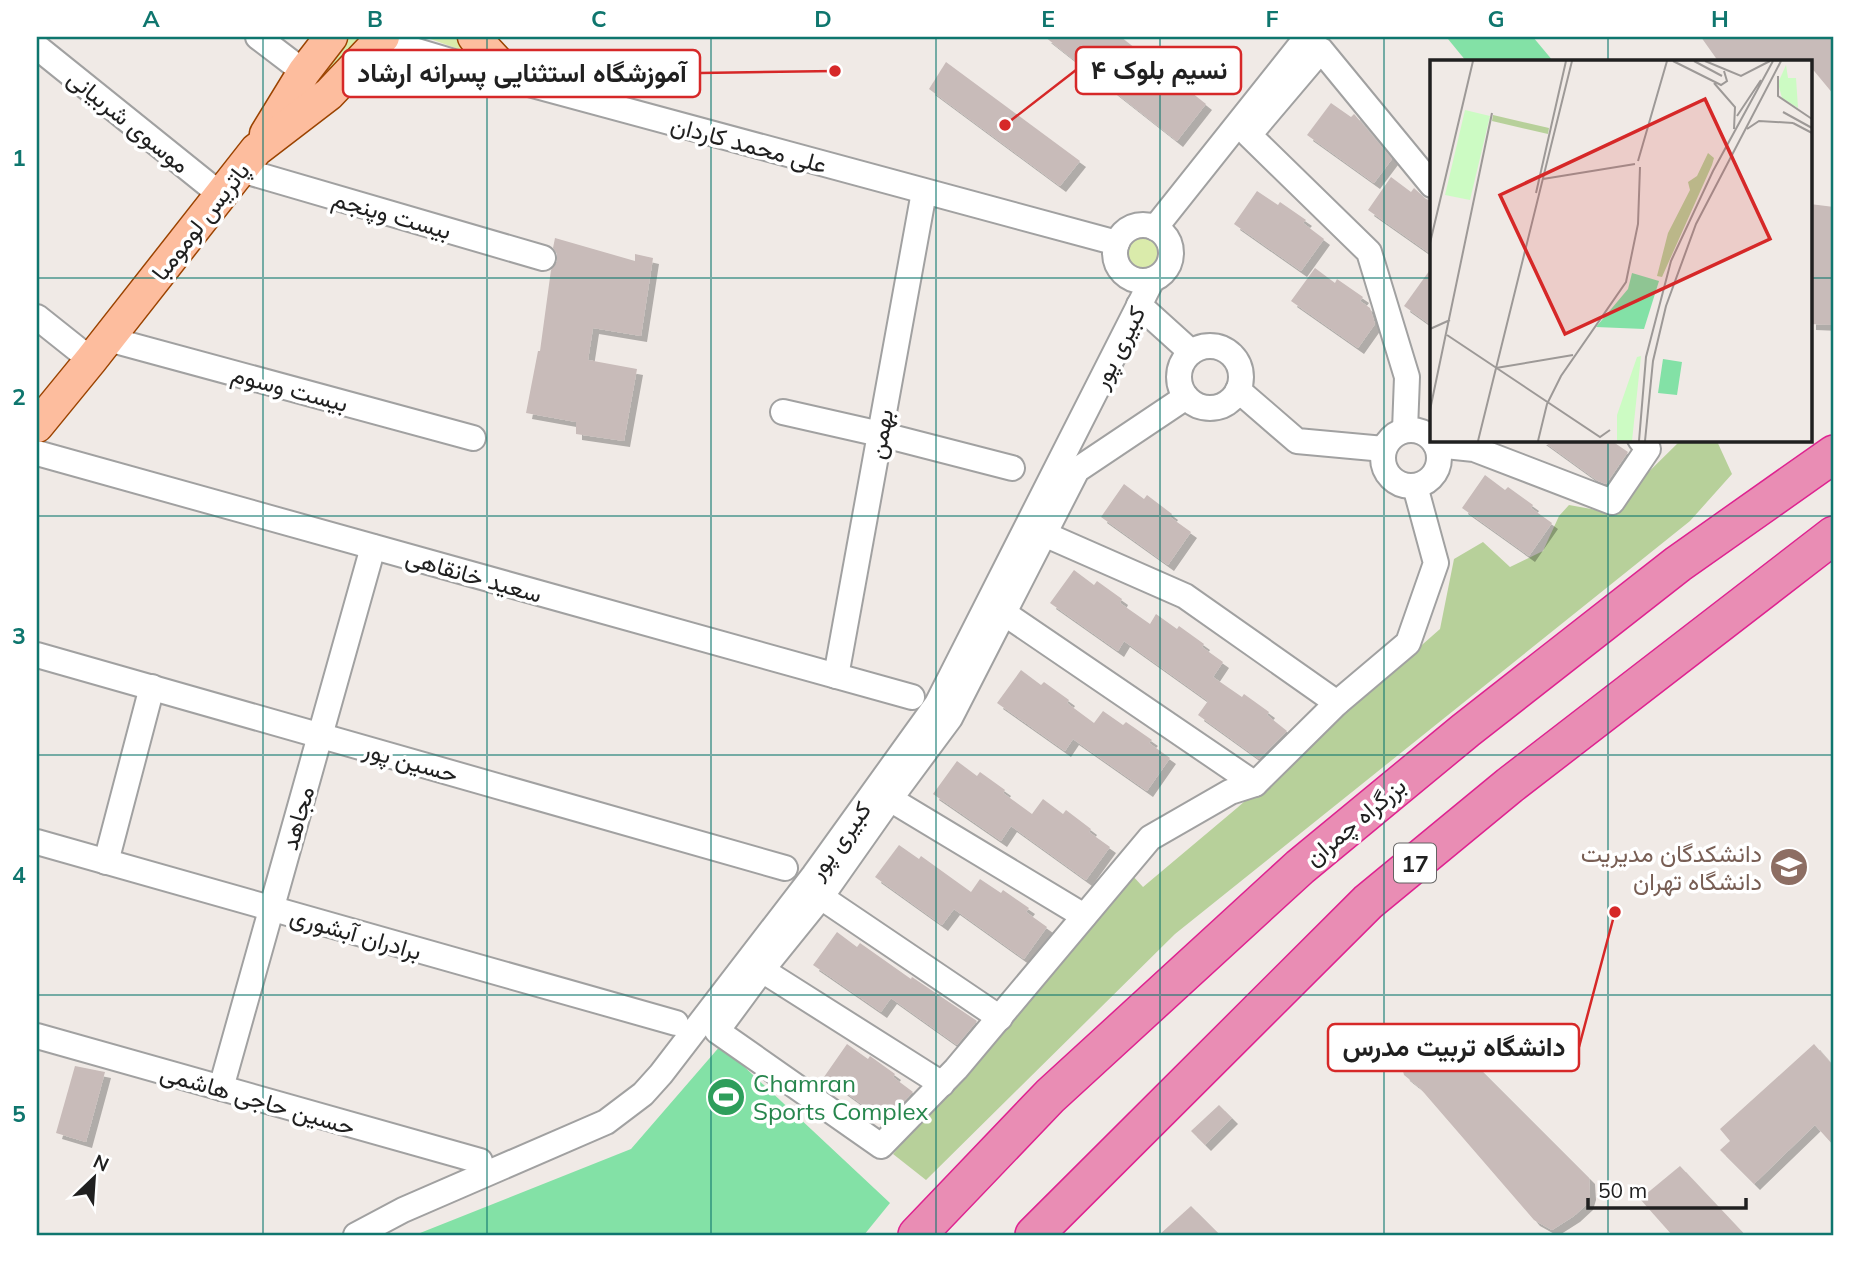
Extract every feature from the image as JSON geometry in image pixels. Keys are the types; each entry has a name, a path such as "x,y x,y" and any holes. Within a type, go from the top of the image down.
{"highway":[{"name":"بزرگراه چمران","path":"917,1235 1050,1096 1300,867 1466,730 1678,564 1834,454"},
{"name":"17","path":"1034,1235 1368,902 1510,785 1834,535"}],"main road":[{"path":"249,160 304,72 331,37"},
{"name":"پاتریس لومومبا","path":"37,426 249,160 329,94 382,37"},
{"path":"474,37 514,79"}],"street":[{"path":"258,37 304,72"},
{"name":"علی محمد کاردان","path":"382,37 400,46 514,79 1117,243"},
{"path":"1156,228 1307,37"},
{"name":"موسوی شربیانی","path":"37,47 221,195"},
{"path":"1405,430 1407,377 1369,252 1249,135 1321,50 1430,183"},
{"name":"بیست وپنجم","path":"249,160 543,258"},
{"name":"بهمن","path":"836,676 924,191"},
{"path":"1146,225 1156,228 1169,241 1171,260 1167,269 1152,280 1134,280 1126,276 1116,261 1117,243 1129,229 1146,225"},
{"name":"کبیری پور","path":"356,1235 403,1210 606,1122 643,1094 661,1073 814,875 937,704 1152,280"},
{"path":"1139,305 1191,352"},
{"name":"بیست وسوم","path":"37,317 99,350 473,438"},
{"path":"1200,347 1219,347 1228,352 1240,369 1238,390 1224,405 1214,408 1194,403 1186,397 1181,388 1180,368 1184,359 1200,347"},
{"path":"1238,390 1297,441 1384,449"},
{"path":"1186,397 1077,470 950,718 821,897 717,1031 881,1146 942,1084 1000,1018 1150,838 1230,792 1255,784 1337,703 1408,643 1436,564 1415,486"},
{"path":"783,412 1012,468"},
{"path":"1430,439 1423,432 1405,430 1389,440 1382,458 1389,476 1406,486 1415,486 1431,478 1439,463 1439,454 1432,441"},
{"path":"1436,445 1474,449 1612,502 1648,449 1642,441"},
{"name":"سعید خانقاهی","path":"37,453 912,697"},
{"path":"1045,534 1185,596 1337,703"},
{"name":"مجاهد","path":"221,1088 373,547"},
{"path":"1004,613 1255,784"},
{"name":"حسین پور","path":"37,655 785,868"},
{"path":"106,862 152,687"},
{"path":"890,799 1084,916"},
{"name":"برادران آبشوری","path":"37,842 676,1023"},
{"path":"821,897 1000,1018"},
{"path":"762,970 942,1084"},
{"name":"حسین حاجی هاشمی","path":"37,1036 480,1161"}],"green space":[{"path":"341,37 359,37 363,40 301,111 290,101"},
{"path":"425,37 458,37 461,50"},
{"path":"1533,37 1552,60 1465,60 1448,39"},
{"path":"1144,234 1157,240 1163,253 1157,266 1144,272 1131,266 1125,253 1131,240"},
{"path":"1680,441 1717,441 1732,474 1690,521 1175,934 926,1180 893,1154 1131,874 1143,887 1440,629 1454,559 1483,542 1510,567 1543,551 1559,516 1569,505 1608,512"},
{"name":"Chamran Sports Complex","path":"721,1045 890,1203 864,1235 415,1235 631,1149"}],"building":[{"path":"1045,37 1121,37 1206,104 1177,141"},
{"path":"1701,37 1834,37 1834,95 1812,68 1812,60 1717,60"},
{"path":"946,62 1080,161 1060,186 929,89"},
{"path":"1331,103 1351,117 1354,114 1392,159 1374,183 1307,135"},
{"path":"1391,177 1411,192 1414,188 1430,200 1430,254 1368,210"},
{"path":"1257,191 1278,205 1280,202 1306,220 1303,223 1324,239 1301,271 1234,224"},
{"path":"1812,204 1834,207 1834,325 1812,324"},
{"path":"555,238 635,261 635,254 653,258 641,336 593,328 588,360 637,369 624,441 576,434 576,422 526,413 540,351 551,270 557,261 553,248"},
{"path":"1315,268 1335,283 1337,279 1363,297 1360,301 1370,308 1375,324 1358,348 1291,301"},
{"path":"1430,270 1430,325 1404,306"},
{"path":"1543,441 1612,441 1628,452 1606,484"},
{"path":"1485,475 1505,490 1508,487 1552,523 1529,556 1462,508"},
{"path":"1124,484 1144,499 1147,495 1191,532 1168,565 1101,517"},
{"path":"1074,570 1094,585 1097,581 1122,599 1120,603 1150,624 1156,614 1204,644 1202,647 1223,662 1213,677 1269,712 1267,715 1287,731 1259,759 1198,715 1208,701 1124,641 1118,651 1050,603"},
{"path":"1021,670 1041,685 1044,682 1069,700 1067,703 1094,723 1103,711 1123,725 1126,722 1152,740 1149,743 1170,758 1147,791 1073,739 1065,751 997,703"},
{"path":"957,761 977,776 980,772 1032,814 1043,799 1063,814 1066,810 1110,847 1086,880 1011,826 1001,841 933,794"},
{"path":"899,845 919,859 921,856 971,892 980,879 1001,893 1003,890 1029,908 1026,912 1047,927 1024,959 954,909 942,925 875,877"},
{"path":"837,932 857,947 860,943 977,1021 957,1045 891,998 881,1012 813,965"},
{"path":"1442,1033 1589,1178 1590,1194 1587,1204 1574,1216 1552,1230 1534,1220 1419,1087 1404,1075 1401,1063 1430,1037"},
{"path":"847,1044 895,1074 893,1077 913,1092 885,1121 824,1077"},
{"path":"1814,1044 1834,1067 1834,1146 1815,1125 1754,1184 1720,1150 1730,1141 1720,1129"},
{"path":"75,1066 105,1072 86,1142 56,1133"},
{"path":"1219,1105 1232,1118 1205,1145 1191,1131"},
{"path":"1680,1166 1745,1235 1672,1235 1640,1199"},
{"path":"1191,1206 1220,1235 1159,1235"}],"place":[{"name":"آموزشگاه استثنایی پسرانه ارشاد","path":"835,71"},
{"name":"نسیم بلوک ۴","path":"1005,125"},
{"name":"دانشکدگان مدیریت دانشگاه تهران","path":"1789,867"},
{"name":"دانشگاه تربیت مدرس","path":"1615,912"},
{"name":"Chamran Sports Complex","path":"726,1097"}]}
